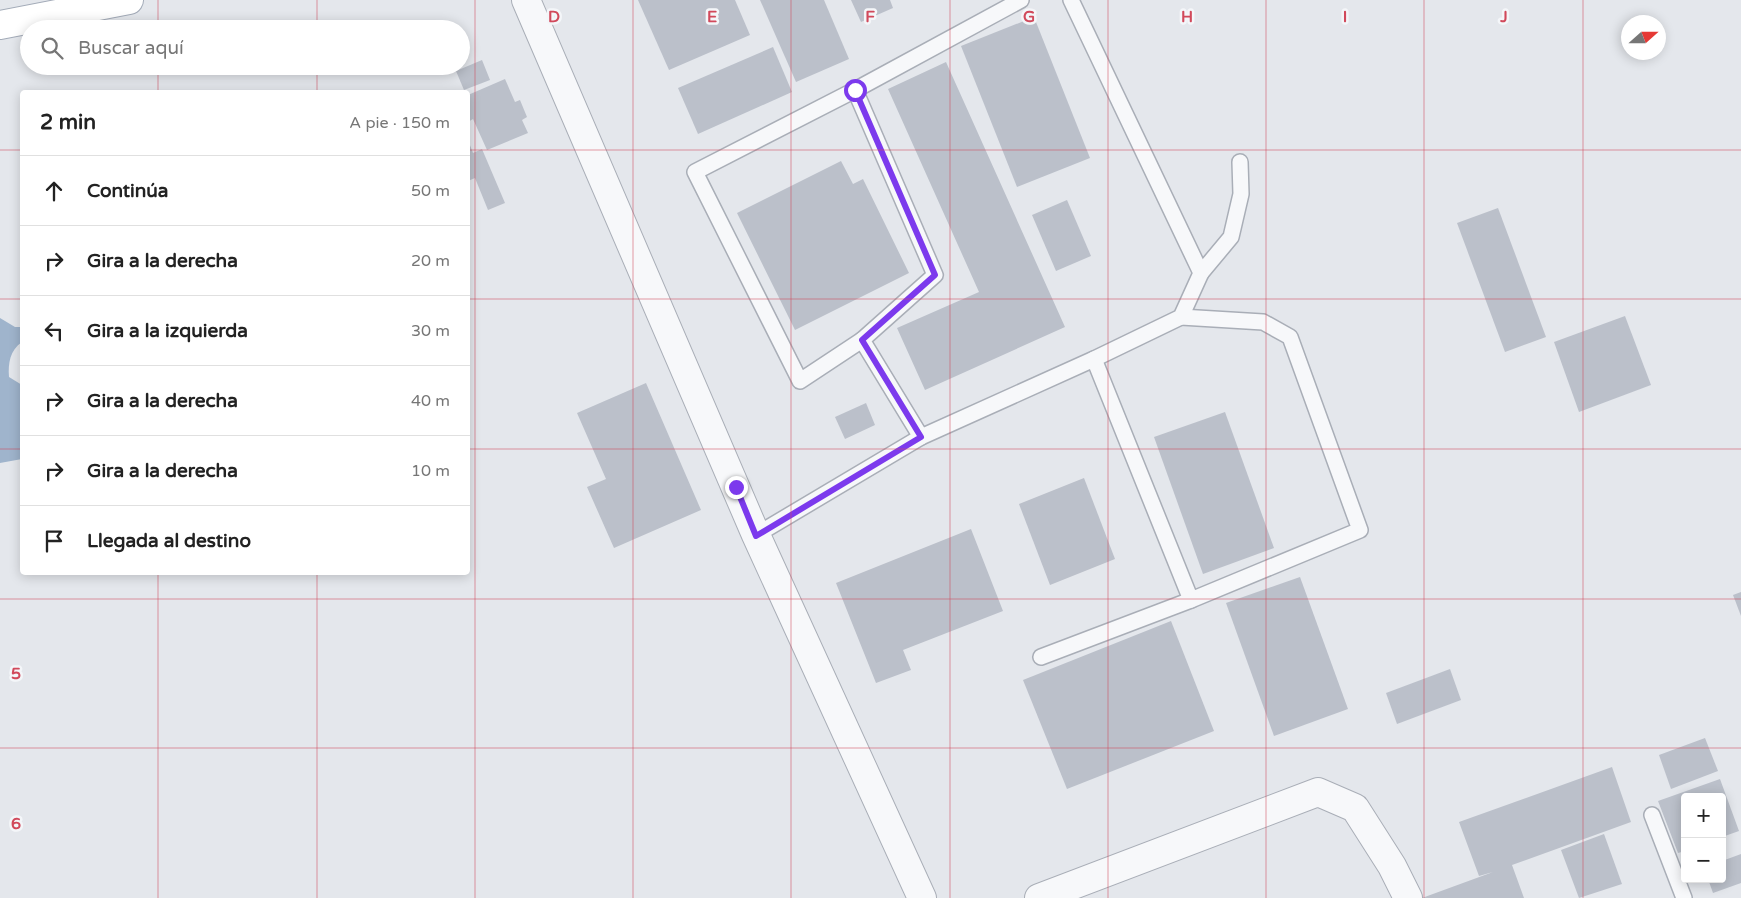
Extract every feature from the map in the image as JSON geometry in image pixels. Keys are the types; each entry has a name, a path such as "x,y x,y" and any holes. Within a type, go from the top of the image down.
{"main road":[{"path":"26,20 128,0"},
{"path":"0,25 20,21"}],"street":[{"path":"526,0 756,536 922,898"},
{"path":"1039,898 1318,792 1355,808 1392,866 1408,898"}],"lane":[{"path":"855,90 935,275 862,340 800,381 694,172 855,90 1021,0"},
{"path":"1071,0 1201,274"},
{"path":"1182,317 1201,274 1232,237 1241,194 1240,162"},
{"path":"756,536 921,437 1182,317 1262,322 1290,337 1360,530 1190,600 1041,657"},
{"path":"862,340 921,437"},
{"path":"1094,359 1190,600"},
{"path":"1652,815 1684,898"}],"water":[{"path":"0,318 15,327 20,327 20,344 12,353 9,377 20,384 20,459 0,463"}],"building":[{"path":"638,0 735,0 750,35 669,70"},
{"path":"760,0 824,0 849,59 796,82"},
{"path":"851,0 890,0 893,8 861,22"},
{"path":"1034,17 1090,158 1017,187 961,46"},
{"path":"773,47 792,92 698,134 678,88"},
{"path":"482,60 490,80 464,90 458,75 470,75 470,65"},
{"path":"946,62 1065,327 925,390 897,328 979,292 888,89"},
{"path":"505,79 515,102 520,100 527,117 522,120 528,133 487,150 473,119 470,121 470,94"},
{"path":"470,145 473,153 482,149 505,203 488,210 475,178 470,180"},
{"path":"841,161 853,184 863,179 909,273 795,330 737,213"},
{"path":"1067,200 1091,256 1056,271 1032,215"},
{"path":"1498,208 1546,337 1505,352 1457,223"},
{"path":"1625,316 1651,385 1579,412 1554,342"},
{"path":"646,383 701,510 614,548 587,487 606,479 577,413"},
{"path":"866,403 875,425 845,439 835,417"},
{"path":"1225,412 1274,548 1203,574 1154,437"},
{"path":"1084,478 1115,559 1050,585 1019,504"},
{"path":"971,529 1003,611 903,650 911,670 876,683 836,583"},
{"path":"1300,577 1348,709 1274,736 1226,603"},
{"path":"1741,592 1741,616 1733,595"},
{"path":"1171,621 1214,731 1067,789 1023,680"},
{"path":"1450,669 1461,700 1397,724 1386,693"},
{"path":"1705,738 1718,771 1671,789 1659,755"},
{"path":"1612,767 1631,822 1512,865 1524,898 1422,898 1493,872 1479,876 1459,822"},
{"path":"1720,779 1725,793 1681,793 1681,852 1678,853 1658,801"},
{"path":"1726,795 1739,831 1726,836"},
{"path":"1604,834 1622,884 1579,898 1561,850"},
{"path":"1741,854 1741,883 1713,893 1709,883 1726,883 1726,860"}],"route":[{"path":"736,487 756,536 921,437 862,340 935,275 855,90"}]}
